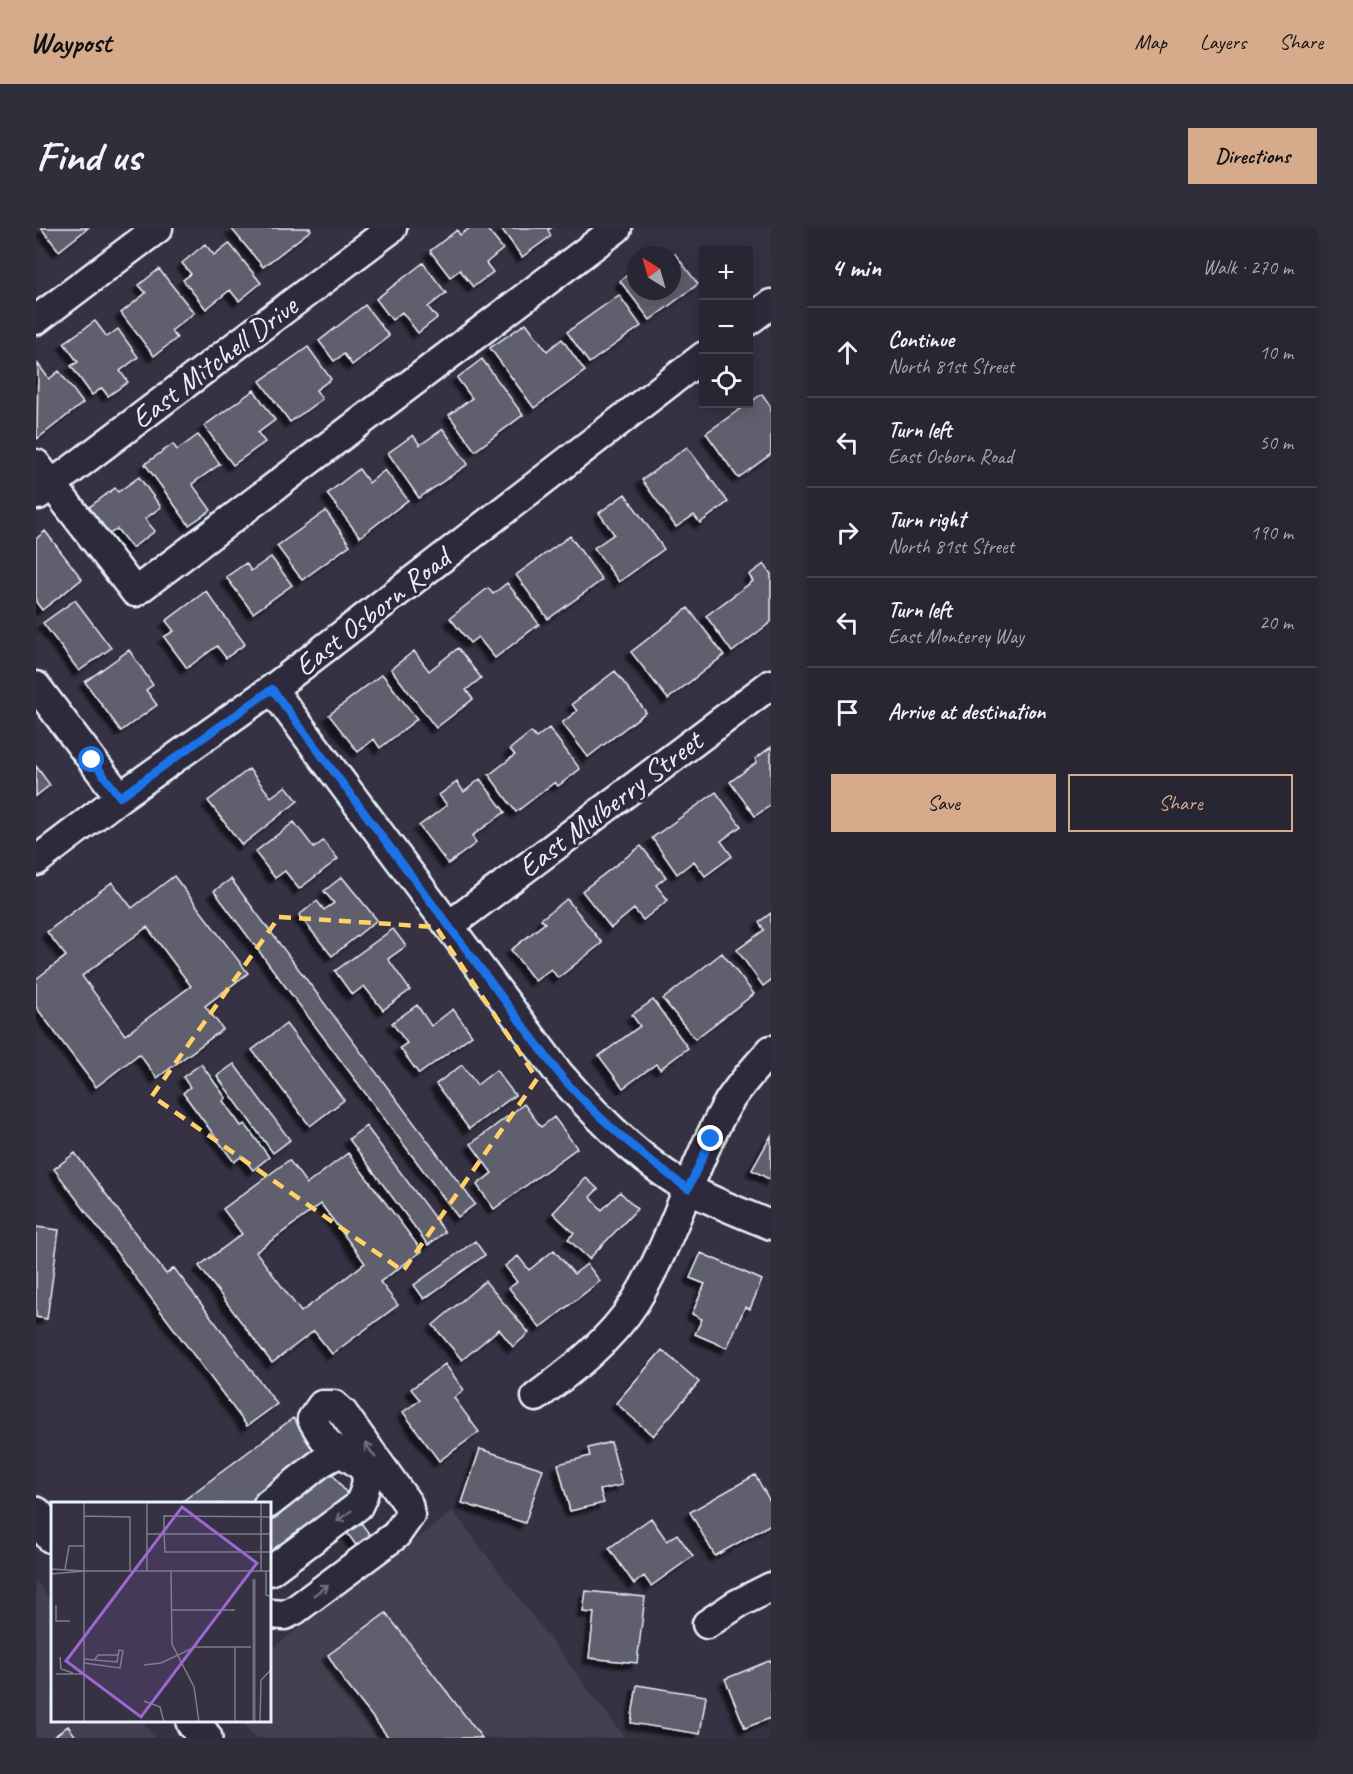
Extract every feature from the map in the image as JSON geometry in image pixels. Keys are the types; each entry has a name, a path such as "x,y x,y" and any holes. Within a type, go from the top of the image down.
{"main road":[{"path":"36,1514 51,1535"},
{"path":"194,1723 205,1738"}],"street":[{"path":"36,320 159,228"},
{"name":"East Mitchell Drive","path":"41,482 392,228"},
{"path":"41,482 135,592 617,228"},
{"path":"753,317 771,304"},
{"name":"East Osborn Road","path":"36,861 120,797 272,689 699,360"},
{"name":"East Mulberry Street","path":"450,925 771,684"},
{"path":"36,686 120,797"},
{"path":"272,689 560,1075 586,1104 616,1133 688,1189 771,1225"},
{"path":"536,1397 614,1330 634,1303 667,1245 688,1189 728,1103 748,1075 771,1050"},
{"path":"272,1570 358,1506 365,1493 365,1474 354,1457 330,1445 312,1419 322,1406 333,1405 343,1413 408,1504 410,1515 396,1535 295,1610 285,1615 272,1614"},
{"path":"271,1502 322,1462 342,1450"},
{"path":"707,1624 737,1604 771,1587"}],"highlighted area":[{"path":"279,917 436,927 537,1079 403,1271 152,1096"}],"shaded area":[{"path":"453,1511 625,1738 255,1738 243,1723 272,1723 272,1648"},
{"path":"36,1581 51,1601 51,1723 144,1723 155,1738 36,1738"}],"building":[{"path":"41,228 88,228 59,251"},
{"path":"231,228 310,228 311,230 263,267"},
{"path":"470,228 486,228 503,249 486,263 493,272 473,287 460,270 450,277 430,251 457,230 460,235"},
{"path":"501,228 551,228 548,230 551,236 522,257"},
{"path":"229,243 261,283 239,301 230,290 206,309 183,280 191,274 182,263 205,244 214,255"},
{"path":"681,262 698,284 681,297"},
{"path":"423,263 446,293 428,307 437,318 418,333 402,312 392,320 376,299"},
{"path":"159,269 194,313 171,331 177,338 154,356 121,313 146,293 139,285"},
{"path":"627,275 627,290 620,281"},
{"path":"619,295 641,326 589,363 567,332"},
{"path":"635,300 677,300 650,320"},
{"path":"365,305 389,336 352,365 344,354 334,361 319,341"},
{"path":"95,321 107,337 118,329 138,357 120,371 128,382 108,396 102,388 92,395 71,366 78,362 64,343"},
{"path":"526,323 547,351 562,339 585,371 534,408 490,348"},
{"path":"308,347 331,379 316,390 322,399 290,422 260,381"},
{"path":"482,359 523,415 475,451 449,415 472,398 457,378"},
{"path":"38,364 49,379 59,371 83,403 37,439"},
{"path":"254,390 275,420 258,433 265,442 233,465 204,426"},
{"path":"762,394 771,407 771,454 738,478 706,433 742,408 753,408 753,400"},
{"path":"443,429 468,464 419,498 388,453 413,435 420,445"},
{"path":"198,435 220,464 192,484 211,510 189,525 145,464 173,444 177,450"},
{"path":"687,447 728,502 700,523 694,515 676,527 642,480"},
{"path":"359,469 369,483 385,470 408,500 360,537 327,494"},
{"path":"139,477 161,507 145,519 155,531 132,548 117,529 108,535 88,508 115,488 118,492"},
{"path":"625,494 664,549 619,582 594,548 614,534 599,513"},
{"path":"326,511 350,545 302,580 277,546"},
{"path":"45,531 82,579 42,610 36,602 36,539"},
{"path":"570,536 602,580 548,619 516,575"},
{"path":"271,557 292,585 253,613 226,577 246,563 251,571"},
{"path":"764,564 771,574 771,622 732,652 706,616 753,581 749,575"},
{"path":"507,583 539,624 495,658 478,637 470,643 450,618 488,588 493,594"},
{"path":"206,591 245,644 226,658 217,646 187,668 164,637 174,631 166,621"},
{"path":"75,600 111,648 79,671 43,623"},
{"path":"688,608 724,655 668,699 631,652"},
{"path":"458,648 481,678 466,690 473,699 436,728 391,669 414,651 429,671"},
{"path":"129,650 153,685 146,690 157,705 121,731 85,682"},
{"path":"615,671 646,712 588,757 562,723 577,711 572,704"},
{"path":"382,674 417,719 380,748 374,739 358,752 329,715"},
{"path":"549,728 580,769 558,786 555,782 516,812 489,775 515,755 510,749 531,732 536,738"},
{"path":"771,747 771,805 755,816 730,782 757,762 755,759"},
{"path":"36,766 50,785 36,796"},
{"path":"249,769 271,797 286,786 298,801 242,845 208,801"},
{"path":"480,779 505,812 472,836 476,843 448,864 419,826 447,805 439,795 457,782 464,792"},
{"path":"716,792 741,826 721,841 732,856 705,876 694,861 677,874 652,838"},
{"path":"294,822 314,848 323,841 338,859 299,889 285,871 275,878 255,852"},
{"path":"641,846 666,877 656,885 668,900 643,920 634,909 611,928 582,891"},
{"path":"174,876 248,973 205,1006 223,1029 157,1078 139,1054 96,1087 36,1007 36,979 66,956 47,932 112,882 132,908","holes":["147,927 191,986 125,1035 82,976"]},
{"path":"342,877 377,920 332,956 299,915 317,901 324,910 334,903 324,891"},
{"path":"231,879 475,1204 458,1217 214,891"},
{"path":"567,899 602,943 558,978 551,969 535,981 511,950 545,923 541,919"},
{"path":"771,913 771,980 763,986 737,950 764,930 759,922"},
{"path":"393,929 406,946 388,959 410,990 383,1010 364,986 352,995 335,971"},
{"path":"722,953 754,994 695,1039 663,999"},
{"path":"653,1000 688,1048 660,1069 656,1064 623,1088 599,1056 640,1026 632,1015"},
{"path":"417,1005 431,1026 453,1009 472,1035 419,1074 400,1048 407,1043 392,1023"},
{"path":"286,1024 344,1100 310,1126 252,1050"},
{"path":"201,1064 226,1098 223,1101 241,1126 245,1124 269,1157 253,1170 242,1156 234,1162 183,1093 190,1087 183,1077"},
{"path":"234,1064 290,1140 273,1153 217,1076"},
{"path":"462,1065 477,1085 496,1070 515,1095 469,1129 436,1084"},
{"path":"524,1104 541,1127 554,1117 577,1148 494,1209 477,1185 492,1173 471,1144"},
{"path":"366,1126 445,1232 428,1245 349,1139"},
{"path":"771,1136 771,1180 752,1170"},
{"path":"75,1153 166,1274 174,1268 277,1404 247,1426 54,1169"},
{"path":"348,1153 422,1251 380,1282 398,1305 332,1354 314,1331 272,1363 199,1266 242,1234 223,1209 289,1160 307,1184","holes":["321,1204 365,1263 301,1312 256,1252"]},
{"path":"586,1178 598,1189 590,1197 602,1210 620,1192 637,1209 589,1259 568,1239 574,1233 553,1213"},
{"path":"36,1227 59,1230 47,1319 36,1317"},
{"path":"475,1241 485,1255 424,1299 414,1285"},
{"path":"554,1250 574,1274 587,1264 600,1281 540,1328 509,1288 517,1282 505,1266 518,1256 529,1270"},
{"path":"701,1253 762,1280 750,1309 745,1307 727,1348 695,1334 702,1319 692,1314 705,1284 690,1278"},
{"path":"485,1281 529,1333 513,1347 499,1329 462,1360 433,1325"},
{"path":"662,1350 699,1382 653,1436 616,1403"},
{"path":"445,1364 464,1390 454,1398 479,1432 439,1461 403,1412 420,1400 411,1389"},
{"path":"293,1418 312,1443 322,1450 253,1502 182,1502"},
{"path":"611,1442 622,1485 600,1490 604,1503 570,1511 558,1464 590,1456 588,1448"},
{"path":"480,1449 543,1469 525,1523 462,1503"},
{"path":"329,1469 353,1502 272,1562 272,1512"},
{"path":"755,1475 771,1503 771,1524 715,1556 690,1512"},
{"path":"651,1518 667,1541 677,1534 693,1556 651,1586 644,1576 634,1584 609,1548"},
{"path":"359,1520 385,1556 371,1566 345,1530"},
{"path":"586,1591 645,1597 637,1663 589,1658 594,1613 583,1612"},
{"path":"386,1613 482,1738 389,1738 344,1681 328,1655"},
{"path":"771,1660 771,1718 745,1728 725,1679"},
{"path":"637,1685 706,1696 700,1734 631,1723"},
{"path":"68,1726 77,1738 52,1738"}],"route":[{"path":"92,760 120,797 272,689 560,1075 586,1104 616,1133 688,1189 711,1139"}]}
